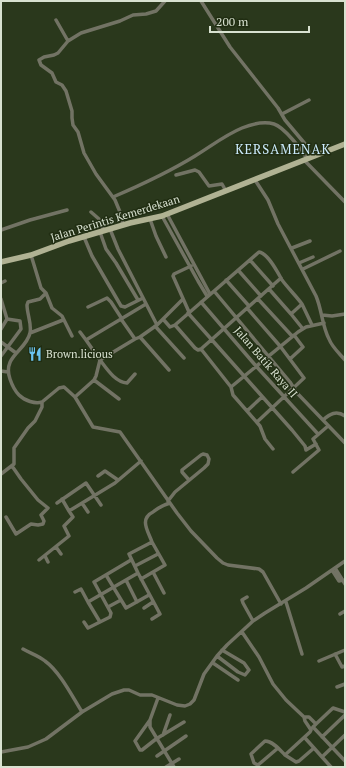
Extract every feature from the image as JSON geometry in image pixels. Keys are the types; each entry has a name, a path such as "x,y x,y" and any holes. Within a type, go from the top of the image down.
{"main road":[{"name":"Jalan Perintis Kemerdekaan","path":"1,262 32,255 46,249 110,229 165,215 345,144"}],"street":[{"path":"123,226 120,212 113,197 87,161 78,132 73,125 72,111 66,91 56,82 52,73 41,65 40,59 58,53 68,41 85,31 120,21 133,15 146,14 156,11 165,1"},
{"path":"201,1 230,47 282,114 285,120 306,145 308,159"},
{"path":"56,20 68,41"},
{"path":"282,114 309,100"},
{"path":"278,126 285,120"},
{"path":"113,197 141,185 195,156 241,128 262,123 269,123 278,126 301,149 345,202"},
{"path":"289,137 294,131"},
{"path":"176,175 195,170 199,172 208,186 222,184 226,191"},
{"path":"255,180 268,200 278,224 292,248 321,306 329,340 345,360"},
{"path":"1,230 66,210"},
{"path":"90,212 99,219 106,249 115,261 138,300"},
{"path":"165,215 184,245 192,265 208,295"},
{"path":"165,215 179,247 192,265"},
{"path":"150,219 156,236 166,256"},
{"path":"110,229 118,249 156,325 184,358"},
{"path":"84,237 92,256 121,306 125,307 143,298"},
{"path":"292,248 310,241"},
{"path":"179,247 184,245"},
{"path":"303,269 340,251"},
{"path":"163,319 170,328 175,325 259,252 262,252 302,304 312,325"},
{"path":"32,255 41,288 46,293 52,308 62,316 72,336"},
{"path":"299,263 313,257"},
{"path":"250,260 273,286"},
{"path":"192,265 174,274 173,276 188,313 305,446 306,450 316,444"},
{"path":"238,270 259,297 303,347 290,359"},
{"path":"201,349 281,278"},
{"path":"226,280 304,378 256,422"},
{"path":"269,289 303,328"},
{"path":"214,291 294,388 345,443"},
{"path":"46,293 40,299 27,304 30,333 25,343 16,353 8,367 8,372 12,383 19,395 35,403 42,402 61,387 64,387 75,397 92,426 120,432 191,531 223,563 259,569 263,572 281,604"},
{"path":"88,307 107,298 135,339"},
{"path":"1,299 3,313 7,319"},
{"path":"75,397 94,380 100,360 140,337 163,319 183,299"},
{"name":"Jalan Batik Raya II","path":"201,302 256,366 318,434"},
{"path":"86,340 146,304"},
{"path":"291,314 302,304"},
{"path":"322,314 332,316 345,314"},
{"path":"1,328 7,319"},
{"path":"1,356 21,330 18,320 7,319"},
{"path":"30,333 63,320"},
{"path":"231,388 303,328 324,323"},
{"path":"175,325 195,348 198,350 201,349 231,388 233,395 260,426 265,439 273,449"},
{"path":"80,332 100,360 114,376 127,383 135,374"},
{"path":"140,337 169,370"},
{"path":"1,342 16,353"},
{"path":"1,371 8,372"},
{"path":"94,380 119,399"},
{"path":"247,411 262,397"},
{"path":"1,474 14,463 14,448 28,428 35,421 42,407 42,402"},
{"path":"323,420 333,413 340,413 345,416"},
{"path":"293,472 318,451 319,448 313,440 328,426"},
{"path":"141,578 164,565 152,542 146,526 145,518 148,514 169,502 175,492 208,464 209,459 207,455 201,455 182,470 189,480"},
{"path":"69,511 118,480 141,461"},
{"path":"6,517 16,534 31,524 43,524 44,521 41,515 48,508 38,500 12,466"},
{"path":"98,476 105,471 118,480"},
{"path":"57,502 86,483 101,505"},
{"path":"39,560 70,536 64,526 73,517 62,499"},
{"path":"82,503 88,512"},
{"path":"152,542 129,554 160,614 152,619"},
{"path":"56,547 61,554"},
{"path":"135,566 158,554"},
{"path":"45,556 48,562"},
{"path":"84,622 88,628 110,617 111,613 94,582 132,560"},
{"path":"1,752 28,747 46,739 82,712 112,694 124,690 129,690 140,695 152,695 177,705 185,706 190,704 194,700 202,679 217,656 253,621 286,602 345,561"},
{"path":"333,569 344,582"},
{"path":"153,572 164,593"},
{"path":"88,602 138,573"},
{"path":"106,575 126,608 149,595"},
{"path":"126,580 137,602"},
{"path":"75,592 81,589 100,622"},
{"path":"247,597 242,600 253,621"},
{"path":"108,607 121,600"},
{"path":"144,608 153,602"},
{"path":"286,602 302,654"},
{"path":"340,614 345,611"},
{"path":"242,632 259,657 273,684 286,700 304,717 305,721 314,727 345,761"},
{"path":"23,649 44,660 52,667 82,712"},
{"path":"217,656 238,672 244,675 248,673 249,670 244,663 222,650"},
{"path":"319,661 345,650"},
{"path":"335,654 342,667 345,666"},
{"path":"213,662 238,680"},
{"path":"337,687 345,684"},
{"path":"158,698 150,720 135,742 140,750 184,722"},
{"path":"285,755 305,738 333,708 345,712"},
{"path":"163,735 170,715"},
{"path":"322,736 345,715"},
{"path":"304,717 309,717 314,727"},
{"path":"150,720 150,727 172,765"},
{"path":"322,757 345,735"},
{"path":"157,756 186,736"},
{"path":"305,738 331,767"},
{"path":"278,748 258,766 254,763 251,754 265,741 269,741 278,748 285,755 298,762 314,748"},
{"path":"341,757 345,753"},
{"path":"166,767 172,765 179,758"}],"place":[{"name":"Brown.licious","path":"35,354"}],"district":[{"name":"KERSAMENAK","path":"283,149"}]}
